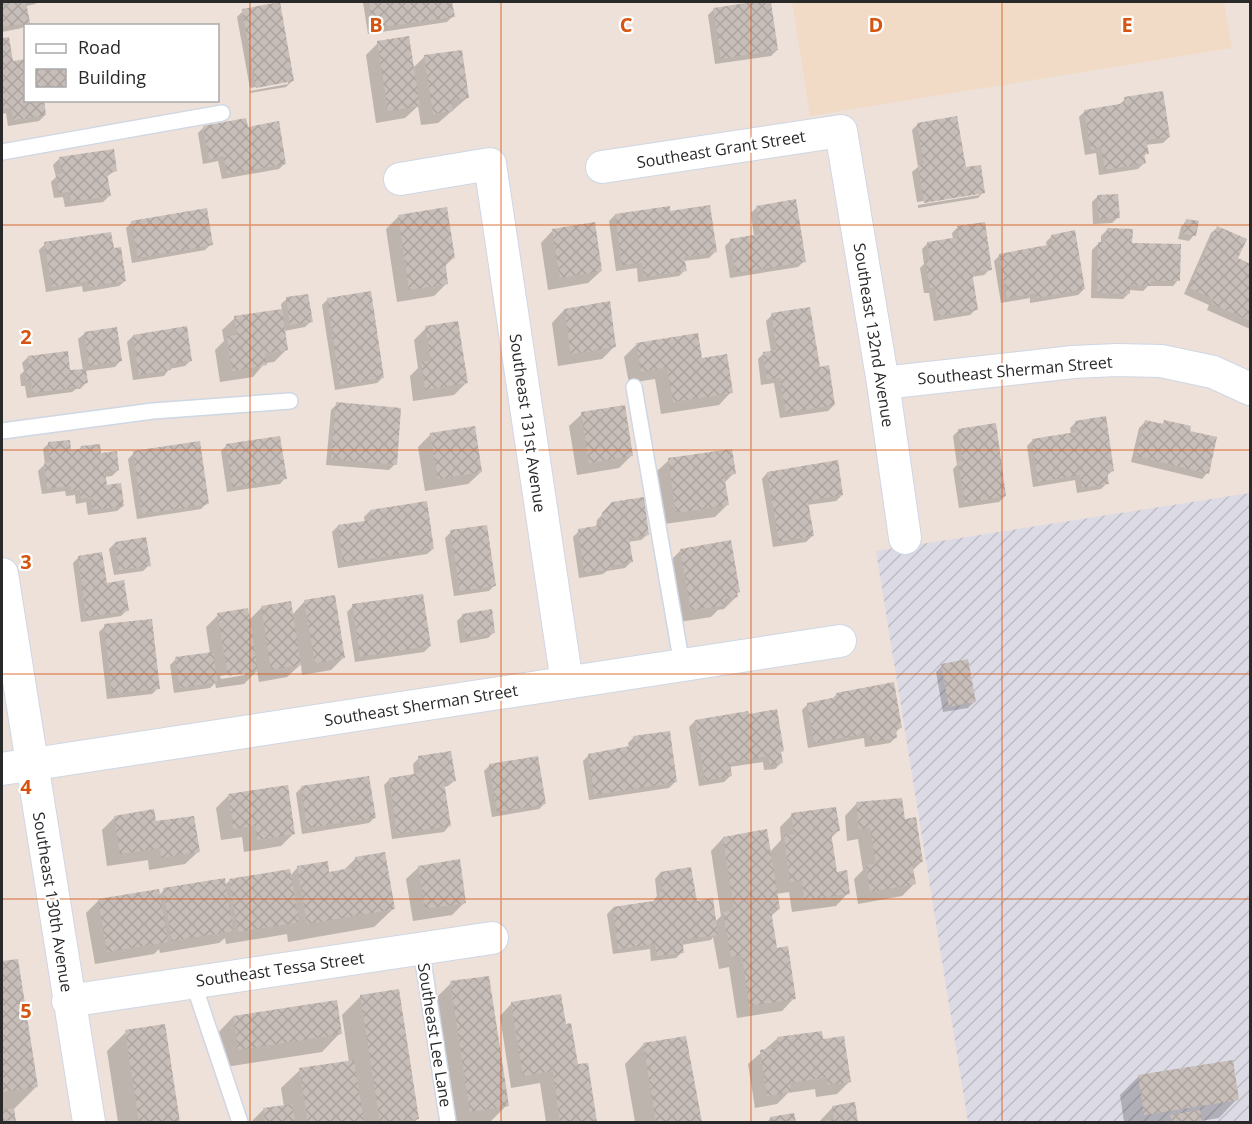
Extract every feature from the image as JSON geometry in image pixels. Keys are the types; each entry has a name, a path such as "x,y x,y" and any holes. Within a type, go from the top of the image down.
{"street":[{"name":"Southeast Grant Street","path":"602,167 841,131"},
{"name":"Southeast 132nd Avenue","path":"841,131 883,384 905,538"},
{"name":"Southeast 131st Avenue","path":"400,179 490,164 567,683"},
{"name":"Southeast Sherman Street","path":"883,384 1073,362 1117,360 1161,361 1213,372 1251,389"},
{"name":"Southeast 130th Avenue","path":"2,574 17,766 68,1001 88,1122"},
{"name":"Southeast Sherman Street","path":"17,766 840,641"},
{"name":"Southeast Tessa Street","path":"68,1001 492,938"}],"lane":[{"path":"2,152 222,113"},
{"path":"634,387 682,665"},
{"path":"2,430 153,411 290,401"},
{"name":"Southeast Lee Lane","path":"421,948 448,1122"},
{"path":"193,982 240,1122"}],"shaded area":[{"path":"792,2 1224,2 1232,48 810,116"},
{"path":"1250,493 1250,1122 968,1122 876,551"}],"building":[{"path":"3,2 26,2 30,23 3,27"},
{"path":"280,2 294,81 256,88 242,9"},
{"path":"369,2 452,2 455,17 373,28"},
{"path":"753,2 771,2 778,50 721,59 713,8"},
{"path":"409,36 420,106 388,111 377,41"},
{"path":"9,37 13,61 24,59 24,102 44,102 46,115 14,120 11,108 3,109 2,38"},
{"path":"462,50 469,98 451,100 453,111 433,114 424,55"},
{"path":"1163,91 1170,137 1146,140 1149,154 1144,154 1146,163 1105,170 1101,148 1091,150 1084,110 1125,103 1124,97"},
{"path":"957,116 966,167 981,165 985,193 924,203 918,165 924,164 917,123"},
{"path":"246,118 248,127 279,121 286,164 227,174 224,156 209,159 203,126"},
{"path":"114,149 117,171 107,173 111,196 71,202 69,192 59,193 56,174 62,174 59,157"},
{"path":"1118,194 1120,218 1099,219 1097,195"},
{"path":"796,199 806,262 736,273 730,239 760,234 756,206"},
{"path":"710,205 717,252 684,257 687,271 644,277 642,263 622,265 615,214 670,206 670,211"},
{"path":"447,207 455,258 445,260 448,284 409,290 398,215"},
{"path":"207,208 213,245 138,258 131,221"},
{"path":"1186,219 1199,221 1196,236 1183,234"},
{"path":"595,222 602,271 560,278 552,229"},
{"path":"985,222 992,270 972,272 978,310 939,316 935,287 930,288 925,261 930,260 927,242 959,237 957,226"},
{"path":"1217,226 1247,239 1238,258 1250,264 1250,321 1212,304 1214,299 1189,288"},
{"path":"1107,228 1133,229 1132,243 1181,244 1180,281 1151,281 1151,286 1130,285 1130,294 1097,293 1098,242 1106,242"},
{"path":"1075,230 1085,289 1036,298 1035,293 1007,298 999,254 1053,244 1051,235"},
{"path":"111,232 114,248 121,247 126,281 89,287 88,281 52,287 44,242"},
{"path":"371,291 384,378 340,385 327,298"},
{"path":"308,294 313,322 290,325 286,297"},
{"path":"610,301 616,347 571,354 564,309"},
{"path":"810,307 820,367 829,365 835,405 786,413 780,378 767,379 763,352 777,350 771,313"},
{"path":"282,309 288,350 265,353 267,365 232,371 227,336 237,335 234,316"},
{"path":"458,321 468,383 425,390 421,362 431,361 425,326"},
{"path":"187,326 192,361 170,364 171,370 139,375 133,335"},
{"path":"117,327 122,361 89,366 84,332"},
{"path":"698,333 702,358 727,354 733,393 673,402 667,367 641,372 636,343"},
{"path":"68,351 70,370 86,369 88,383 80,384 80,387 33,393 31,380 26,381 25,368 29,367 28,356"},
{"path":"336,402 401,408 397,465 331,459"},
{"path":"625,405 633,456 589,463 581,412"},
{"path":"1106,416 1114,471 1107,472 1109,484 1082,488 1080,475 1038,482 1032,439 1076,432 1075,421"},
{"path":"1145,420 1163,424 1164,420 1191,426 1190,431 1217,437 1209,474 1136,456"},
{"path":"996,423 1006,496 965,503 958,461 963,461 958,429"},
{"path":"475,426 482,472 438,479 430,433"},
{"path":"280,436 287,479 232,487 226,444"},
{"path":"70,440 71,450 81,449 81,446 100,444 101,453 117,451 119,470 105,472 107,485 121,483 124,506 93,510 91,497 81,499 80,490 71,491 71,486 47,489 44,463 50,462 48,442"},
{"path":"200,441 209,504 142,514 133,451"},
{"path":"732,449 736,474 724,475 729,505 676,513 668,458"},
{"path":"838,460 843,495 808,501 814,536 779,542 767,472"},
{"path":"644,497 649,535 629,538 633,562 611,566 611,569 584,573 578,529 601,525 602,513 612,502"},
{"path":"427,501 434,549 343,563 338,525 371,520 370,510"},
{"path":"487,525 496,586 460,591 450,530"},
{"path":"146,537 151,566 119,570 115,542"},
{"path":"731,540 740,592 737,593 738,597 725,599 725,605 691,611 680,549"},
{"path":"102,552 107,583 124,580 129,611 86,617 78,556"},
{"path":"423,594 431,646 360,657 352,604"},
{"path":"335,595 345,658 315,663 304,600"},
{"path":"291,601 301,665 271,670 261,606"},
{"path":"248,608 258,671 228,676 217,613"},
{"path":"492,609 495,633 466,638 462,614"},
{"path":"152,619 160,689 112,694 104,624"},
{"path":"213,652 218,682 180,688 175,657"},
{"path":"968,659 976,702 949,707 941,664"},
{"path":"894,682 902,728 896,729 897,738 871,742 869,733 814,743 807,703 837,697 836,693"},
{"path":"777,709 784,751 781,752 783,763 770,765 768,756 730,763 732,776 705,781 695,720 748,711 749,714"},
{"path":"670,731 677,782 594,795 588,754 635,745 633,736"},
{"path":"451,751 456,781 444,782 451,826 397,834 389,778 420,773 418,756"},
{"path":"538,756 546,804 497,812 489,764"},
{"path":"369,776 376,818 307,828 301,786"},
{"path":"288,785 295,834 257,840 255,826 233,829 228,794"},
{"path":"902,798 905,819 916,817 923,862 912,863 916,884 870,892 866,865 876,864 870,828 859,829 856,802"},
{"path":"836,807 840,831 831,832 837,872 847,870 850,894 804,900 802,880 790,882 784,835 794,834 791,813"},
{"path":"154,809 156,821 194,816 200,852 161,858 160,848 120,854 114,816"},
{"path":"767,829 780,909 771,910 777,948 788,946 796,999 749,1006 742,955 731,957 723,912 734,910 723,837"},
{"path":"385,852 395,909 307,924 297,866 328,861 329,872 356,867 355,857"},
{"path":"460,859 466,903 425,909 418,866"},
{"path":"691,867 697,901 713,898 718,935 682,940 684,953 657,956 655,944 618,949 613,907 660,900 659,892 663,892 660,872"},
{"path":"290,869 299,922 238,932 229,879"},
{"path":"225,878 233,931 172,941 163,888"},
{"path":"159,889 168,942 107,952 98,899"},
{"path":"18,959 38,1087 2,1092 2,961"},
{"path":"489,976 509,1106 470,1112 450,981"},
{"path":"399,989 419,1119 380,1122 360,995"},
{"path":"561,994 566,1024 571,1023 578,1064 588,1063 597,1122 560,1122 553,1071 523,1076 511,1002"},
{"path":"337,1000 342,1034 238,1050 233,1016"},
{"path":"165,1024 180,1122 139,1122 125,1030"},
{"path":"822,1031 823,1039 844,1036 851,1082 828,1085 827,1077 790,1083 791,1092 767,1096 760,1050 779,1047 777,1037"},
{"path":"686,1036 702,1122 656,1122 643,1043"},
{"path":"354,1060 364,1122 308,1122 299,1068"},
{"path":"1233,1060 1239,1100 1144,1115 1138,1075"},
{"path":"855,1102 858,1122 818,1122 834,1119 832,1106"},
{"path":"292,1104 295,1122 265,1122 263,1108"},
{"path":"14,1108 16,1122 2,1122 2,1110"},
{"path":"1200,1110 1202,1122 1172,1122 1170,1115"},
{"path":"794,1113 796,1122 771,1122 770,1117"}]}
